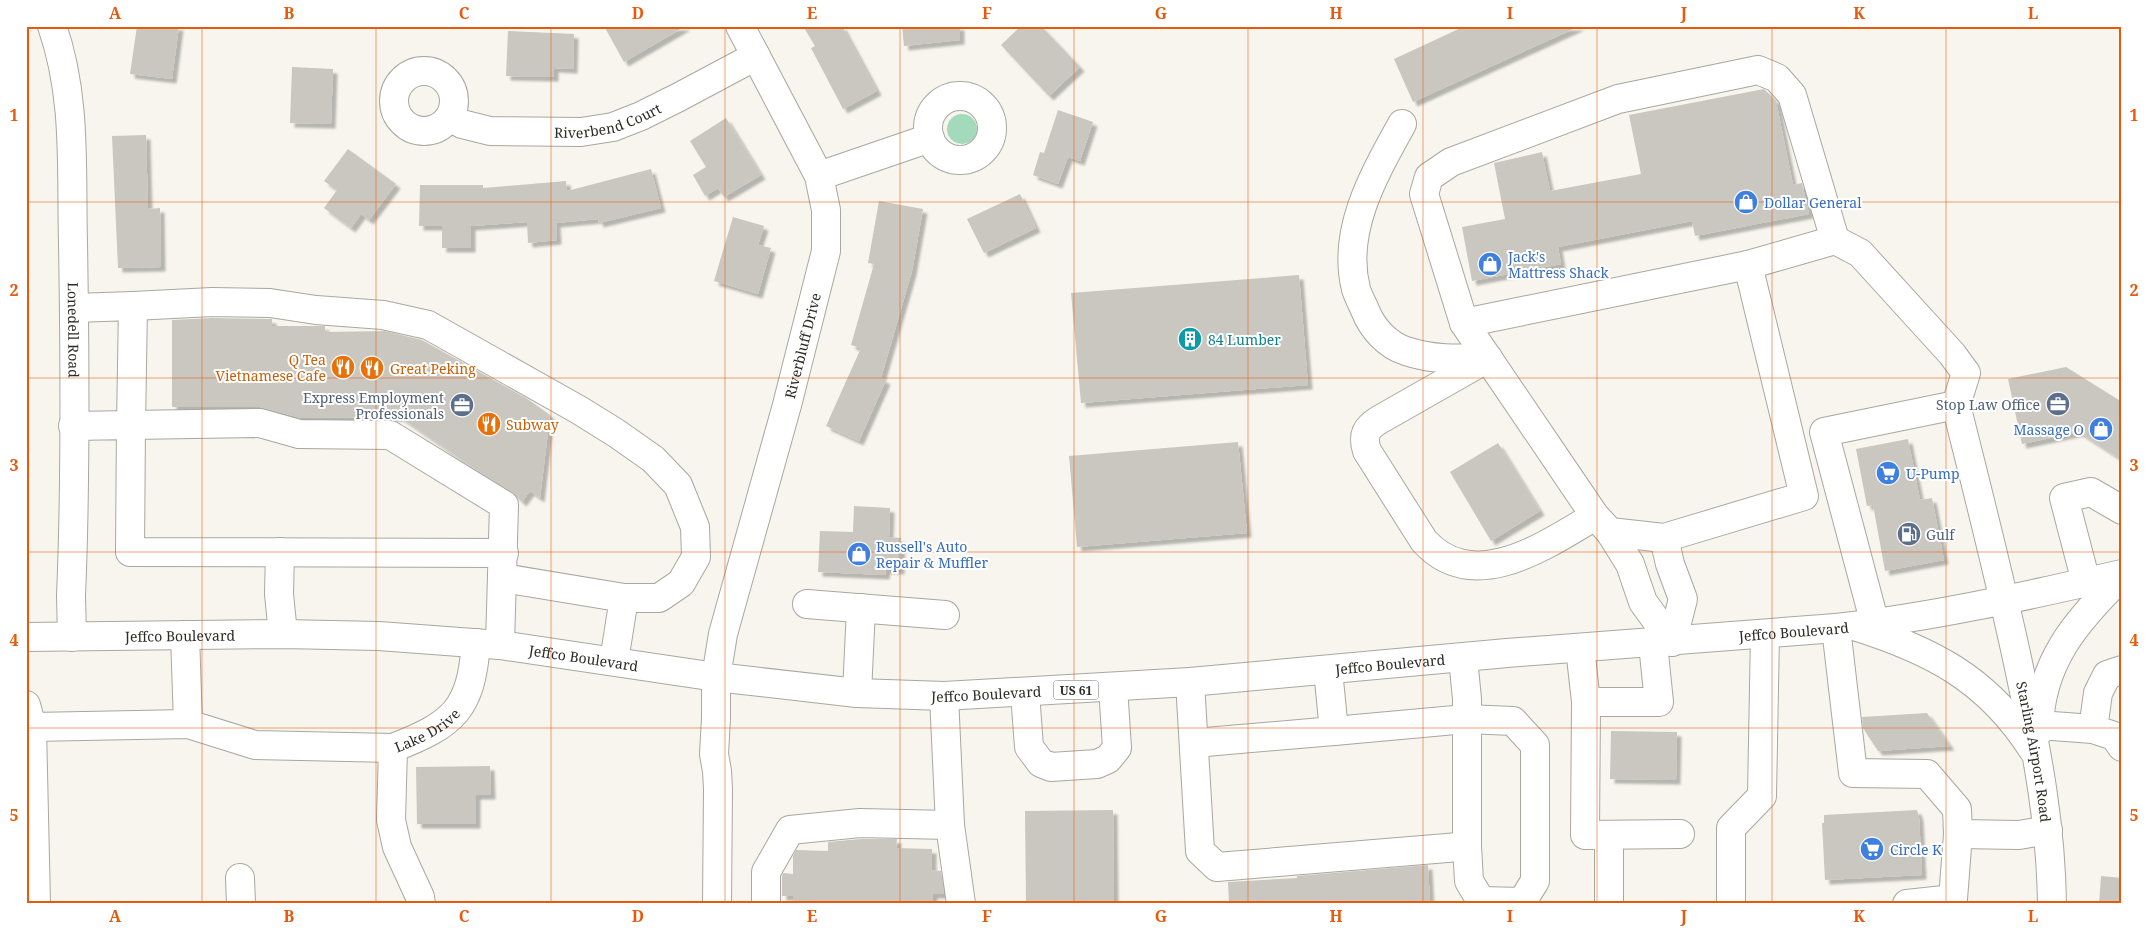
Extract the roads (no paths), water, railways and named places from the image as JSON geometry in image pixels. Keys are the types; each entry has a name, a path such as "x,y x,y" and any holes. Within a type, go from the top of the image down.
{"street":[{"name":"Riverbluff Drive","path":"717,904 717,771 714,754 716,676 723,634 788,405 826,251 826,210 819,176 740,26"},
{"name":"Lonedell Road","path":"55,29 70,100 74,308 70,596 72,637"},
{"name":"Riverbend Court","path":"450,117 462,124 490,131 581,132 613,127 664,105 756,56"},
{"path":"1662,643 1643,602 1630,564 1464,323 1424,194 1428,177 1451,162 1618,99 1758,70 1777,78 1792,95 1835,240 1860,254 1952,354 1966,373 1956,405 1824,432 1855,626 1852,773 1927,774 1957,809 1958,834 1953,899 1907,904"},
{"path":"1402,124 1369,189 1359,216 1353,249 1356,288 1368,316 1381,336 1405,351 1435,359 1488,358"},
{"path":"819,176 930,138"},
{"path":"1464,323 1748,265 1835,240"},
{"path":"1488,358 1379,420 1365,432 1364,441 1367,451 1424,541 1435,553 1454,562 1502,563 1603,524 1664,538 1804,496 1748,265"},
{"path":"74,308 212,302 270,302 316,310 382,315 428,325 578,410 616,433 653,459 678,485 695,527 696,558 681,583 658,598 624,598 503,566 280,552 130,552 132,306"},
{"name":"Starling Airport Road","path":"1956,405 2004,601 2039,760 2048,830 2052,904"},
{"name":"Lake Drive","path":"131,425 260,423 299,434 390,435 504,505 503,566 488,644 471,684 462,702 448,720 436,729 393,748 391,820 396,846 420,897 421,904"},
{"path":"73,426 131,425"},
{"path":"2086,582 2064,498 2091,492 2122,510"},
{"path":"1586,702 1659,702 1662,643 1684,599 1670,564 1664,538"},
{"path":"280,552 279,594 283,634"},
{"path":"2039,760 2039,725 2045,692 2054,662 2066,638 2084,614 2122,575"},
{"name":"Jeffco Boulevard","path":"26,637 283,634 380,636 488,644 856,694 944,696 1025,693 1190,682 1855,626 2004,601 2122,575"},
{"path":"614,661 624,598"},
{"path":"807,604 945,615"},
{"path":"856,694 861,608"},
{"path":"1855,626 1915,647 1962,673 1990,697 2008,717 2025,737 2039,760"},
{"path":"1731,904 1731,828 1762,796 1765,634"},
{"path":"185,635 188,724"},
{"path":"1580,648 1586,702 1585,835 1680,834"},
{"path":"1194,743 1466,719 1513,721 1536,745 1535,881 1522,902 1481,901 1469,881 1467,846 1466,719 1467,699 1463,658"},
{"path":"1328,670 1334,731"},
{"path":"2093,729 2098,693 2107,675 2122,670"},
{"path":"1190,682 1200,850 1217,867 1467,846"},
{"path":"1025,693 1029,747 1041,763 1051,767 1097,764 1108,758 1117,748 1113,687"},
{"path":"944,696 950,825 961,904"},
{"path":"36,904 29,716 188,724 255,745 393,748"},
{"path":"2039,725 2093,729 2114,736 2122,747"},
{"path":"766,904 766,872 790,830 860,823 950,825"},
{"path":"1958,834 2019,835 2048,830"},
{"path":"1609,835 1609,904"}],"place":[{"name":"Dollar General","path":"1746,202"},
{"name":"Jack's Mattress Shack","path":"1490,264"},
{"name":"84 Lumber","path":"1190,339"},
{"name":"Q Tea Vietnamese Cafe","path":"343,367"},
{"name":"Great Peking","path":"372,368"},
{"name":"Stop Law Office","path":"2058,404"},
{"name":"Express Employment Professionals","path":"462,405"},
{"name":"Subway","path":"489,424"},
{"name":"Massage O","path":"2101,429"},
{"name":"U-Pump","path":"1888,473"},
{"name":"Gulf","path":"1909,534"},
{"name":"Russell's Auto Repair & Muffler","path":"859,554"},
{"name":"Circle K","path":"1872,849"}]}
